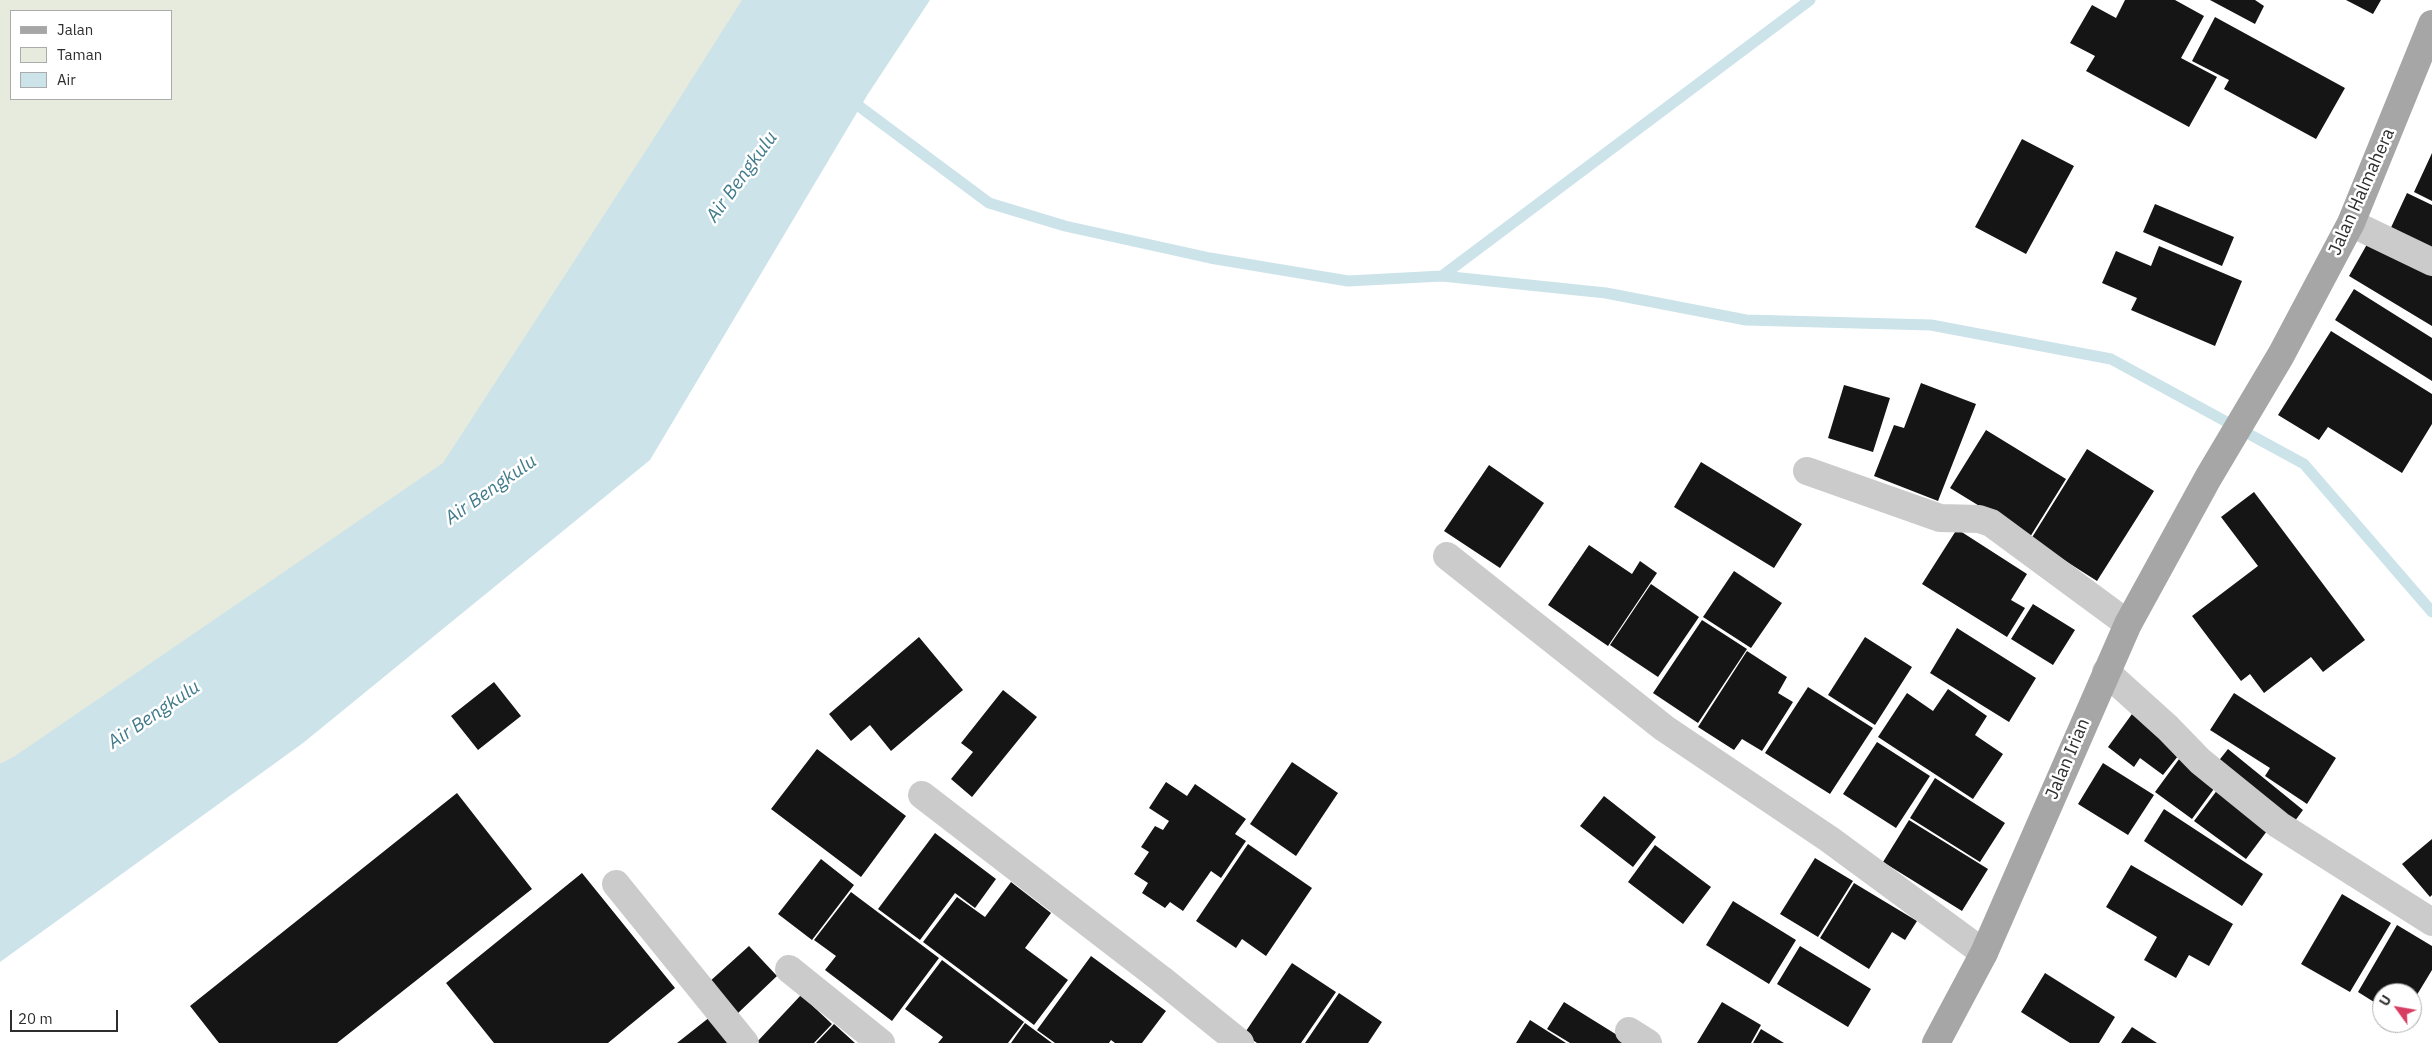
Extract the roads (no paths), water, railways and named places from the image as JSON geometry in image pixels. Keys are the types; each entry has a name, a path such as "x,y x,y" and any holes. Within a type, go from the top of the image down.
{"main road":[{"name":"Jalan Halmahera","path":"2208,478 2281,355 2351,223 2432,24"},
{"name":"Jalan Irian","path":"1936,1043 1984,954 2128,624 2208,478"}],"street":[{"path":"2351,223 2432,262"},
{"path":"1807,471 1940,518 1979,519 1991,523 2128,624"},
{"path":"1447,556 1664,728 1828,839 1984,954"},
{"path":"2106,672 2168,728 2200,762 2264,813 2298,838 2349,868 2432,922"},
{"path":"922,795 1240,1043"},
{"path":"616,884 745,1043"},
{"path":"789,969 881,1043"}],"water":[{"name":"Air Bengkulu","path":"742,0 930,0 868,94 650,460 303,743 0,962 0,764 15,756 443,463"}],"waterway":[{"path":"1442,276 1810,0"},
{"path":"848,98 989,203 1065,226 1210,258 1348,281 1442,276 1606,293 1746,320 1931,325 2111,359 2304,464 2432,612"}]}
